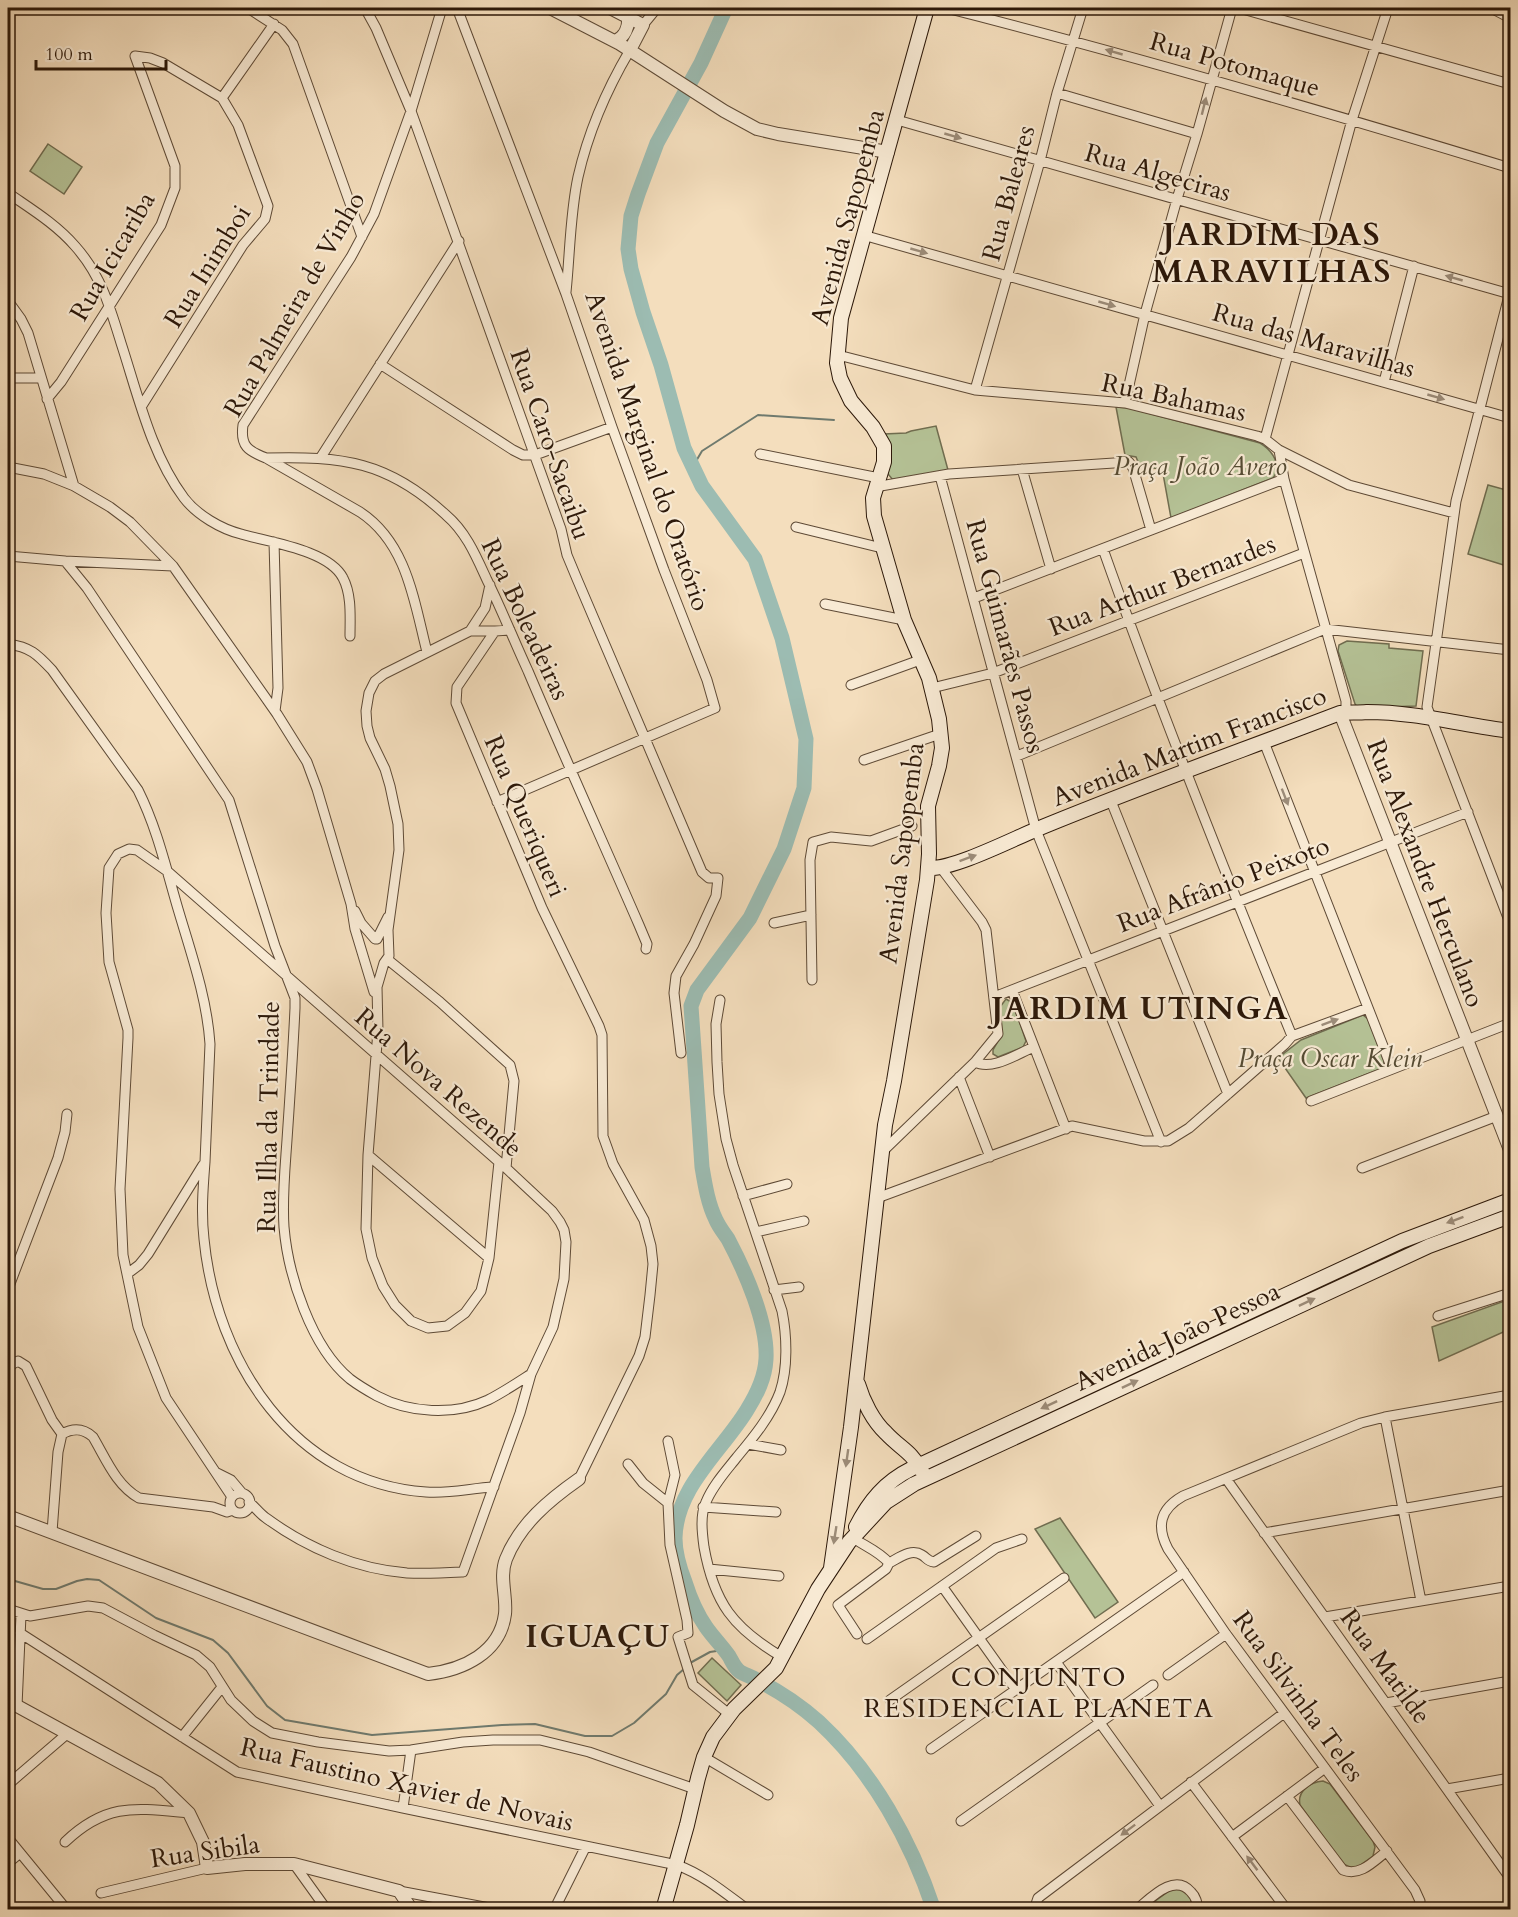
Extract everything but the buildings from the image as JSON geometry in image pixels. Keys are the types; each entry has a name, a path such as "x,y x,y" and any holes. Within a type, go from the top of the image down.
{"main road":[{"name":"Avenida Sapopemba","path":"831,1568 851,1427 885,1125 934,868 928,806 941,758 940,734 932,688 904,620 882,548 873,504 884,462 884,446 873,427 856,409 847,394 840,378 837,355 842,318 863,235 927,8"},
{"name":"Avenida Martim Francisco","path":"934,868 995,848 1187,770 1343,713 1387,712 1510,731"},
{"name":"Avenida João Pessoa","path":"663,1910 677,1865 704,1757 713,1737 731,1711 779,1663 831,1568 867,1516 872,1500 888,1483 918,1465 1402,1240 1510,1200"},
{"name":"Avenida João Pessoa","path":"867,1516 914,1484 1429,1246 1510,1216"},
{"path":"856,1379 863,1398 881,1428 906,1449 918,1465 922,1476 914,1484"},
{"path":"851,1427 866,1423 881,1428"},
{"path":"906,1449 920,1456 935,1457"},
{"path":"840,1501 848,1512 867,1516"}],"street":[{"path":"248,8 287,35 297,53 362,237"},
{"name":"Rua Caro-Sacaibu","path":"364,8 376,28 411,111 535,454 573,571 702,872 709,878 718,878 716,896 698,936 679,968 674,984 681,1053"},
{"name":"Rua Palmeira de Vinho","path":"427,652 407,574 399,555 385,534 371,519 360,512 252,452 246,447 242,437 243,425 345,267 383,192 411,111 442,8"},
{"path":"457,8 566,294"},
{"path":"550,8 615,41 724,111 757,129 888,152"},
{"path":"610,8 643,26"},
{"name":"Avenida Marginal do Oratório","path":"645,737 715,708 707,680 664,570 566,294 578,178 589,136 622,65 643,26 657,8"},
{"name":"Rua Potomaque","path":"946,8 1211,79 1510,168"},
{"name":"Rua Baleares","path":"975,390 1057,93 1083,8"},
{"path":"1125,402 1145,314 1232,8"},
{"path":"1239,8 1510,84"},
{"path":"1265,439 1353,120 1388,8"},
{"path":"1491,8 1510,18"},
{"path":"615,41 624,35 629,23 628,17"},
{"path":"222,98 274,24"},
{"name":"Rua Inimboi","path":"135,56 163,63 222,98 238,125 266,199 268,211 265,219 243,245 141,407"},
{"name":"Rua Icicariba","path":"47,399 61,382 161,225 175,188 176,166 135,56"},
{"path":"1057,93 1197,134"},
{"name":"Rua Algeciras","path":"897,120 1510,293"},
{"path":"8,193 53,225 76,247 106,293 141,407 160,456 185,500 219,525 239,534 274,542 315,556 341,575 347,589 350,636"},
{"name":"Rua das Maravilhas","path":"863,235 1510,418"},
{"path":"321,458 459,242"},
{"path":"1384,382 1414,266"},
{"path":"1510,293 1456,501 1427,707 1510,923"},
{"path":"8,301 28,333 74,486"},
{"name":"Rua Bahamas","path":"837,355 975,390 1125,402 1265,439 1279,450 1349,484 1454,513"},
{"path":"380,364 513,450 523,454 535,454 612,427"},
{"path":"8,378 41,378"},
{"path":"1279,450 1284,479 1346,701 1343,713"},
{"path":"760,454 877,482 1130,462 1151,530"},
{"name":"Rua Boleadeiras","path":"266,458 321,458 375,468 396,478 439,508 452,520 465,537 490,585 639,925 646,942 646,950"},
{"path":"8,467 44,474 74,486 110,507 130,522 173,566 275,711 307,762 317,789 376,999"},
{"path":"1022,469 1051,569"},
{"name":"Rua Guimarães Passos","path":"940,476 1036,830 1161,1142"},
{"path":"974,598 1284,479"},
{"path":"796,527 882,548"},
{"path":"274,542 278,688 275,711"},
{"path":"1103,549 1237,901 1292,1036"},
{"name":"Rua Arthur Bernardes","path":"932,688 993,673 1304,553"},
{"path":"8,556 173,566"},
{"name":"Rua Ilha da Trindade","path":"65,561 87,588 229,800 275,946 295,998 284,1188 284,1226 296,1283 309,1318 325,1348 350,1378 368,1391 386,1400 425,1410 469,1407 487,1400 531,1374"},
{"path":"470,631 484,608 490,585"},
{"path":"825,604 904,620"},
{"path":"1017,756 1325,629 1510,650"},
{"path":"386,961 440,1002 510,1065 514,1081 489,1258 481,1291 465,1314 447,1326 428,1328 405,1317 394,1305 383,1286 368,1245 366,1229 368,1155 376,1055 376,999 377,987 386,961 399,850 398,824 387,778 367,726 367,699 375,681 384,674 470,631 510,630"},
{"name":"Rua Queriqueri","path":"495,631 457,687 455,696 458,712 542,908 602,1035 603,1136 614,1164 649,1233 653,1264 645,1337 639,1356 579,1479"},
{"path":"8,644 28,649 39,656 52,670 138,790 158,838 198,975 209,1023 205,1163 202,1183 204,1238 214,1296 250,1381 265,1404 301,1441 346,1472 390,1487 426,1492 494,1487"},
{"path":"851,685 920,660"},
{"name":"Rua Alexandre Herculano","path":"1343,713 1390,842 1510,1150"},
{"path":"864,760 940,734"},
{"path":"497,802 645,737"},
{"path":"1264,742 1392,1069"},
{"path":"1110,801 1228,1094"},
{"name":"Rua Afrânio Peixoto","path":"994,997 1468,812"},
{"path":"812,980 810,860 812,845 816,840 831,837 871,841 912,826"},
{"name":"Rua Nova Rezende","path":"127,1274 120,1228 120,1190 128,1030 109,962 106,914 109,867 118,854 129,849 137,850 167,871 502,1165 552,1211 564,1230 566,1242 564,1279 559,1308 548,1339 531,1374 520,1413 463,1572 406,1573 367,1567 319,1549 264,1517"},
{"path":"882,1152 975,1062 998,1034 984,926 934,868"},
{"path":"351,904 361,923 388,948"},
{"path":"386,961 375,966 369,964 363,957 365,944 376,939 390,912"},
{"path":"774,923 811,915"},
{"path":"1012,990 1066,1129"},
{"path":"720,1000 716,1032 719,1094 729,1154 757,1234 785,1328 783,1380 780,1392 748,1444 711,1491 704,1507 702,1536 715,1589 725,1609 742,1628 770,1650 779,1663"},
{"path":"877,1198 1072,1125 1144,1141 1168,1141 1182,1133 1292,1036 1368,1008"},
{"path":"1311,1101 1510,1023"},
{"path":"975,1062 982,1065 992,1064 1034,1047"},
{"path":"959,1077 990,1157"},
{"path":"8,1289 58,1158 67,1114"},
{"path":"1362,1168 1497,1116"},
{"path":"368,1155 489,1258"},
{"path":"205,1163 148,1254 127,1274 138,1327 166,1398 218,1473 231,1498 230,1505 237,1511 264,1517"},
{"path":"743,1196 787,1184"},
{"path":"757,1234 804,1221"},
{"path":"774,1290 799,1287"},
{"path":"1438,1316 1510,1293"},
{"path":"8,1372 11,1365 18,1361 26,1366 52,1419 62,1434"},
{"path":"1227,1480 1361,1423 1510,1395"},
{"path":"1385,1417 1421,1601"},
{"path":"52,1532 58,1452 62,1434 68,1430 78,1429 88,1432 120,1482 128,1492 139,1498 213,1507 227,1512 247,1509 249,1502"},
{"path":"668,1441 675,1475 668,1503 670,1545 688,1633 678,1637 693,1685 731,1711"},
{"path":"748,1444 781,1450"},
{"path":"628,1464 643,1483 668,1503"},
{"path":"218,1473 231,1480 264,1517"},
{"path":"8,1516 379,1654 417,1671 435,1674 455,1669 472,1661 494,1642 505,1614 504,1571 512,1546 522,1529 546,1504 579,1479"},
{"name":"Rua Silvinha Teles","path":"1227,1480 1183,1496 1171,1504 1163,1516 1161,1529 1168,1549 1226,1634 1415,1890 1420,1901 1418,1910"},
{"name":"Rua Matilde","path":"1227,1480 1509,1874"},
{"path":"1264,1533 1510,1490"},
{"path":"213,1507 236,1493 242,1493"},
{"path":"704,1507 776,1512"},
{"path":"857,1634 838,1605 886,1569 889,1563 910,1552 920,1553 929,1561 934,1562 976,1536"},
{"path":"867,1639 996,1548 1022,1539"},
{"path":"851,1540 883,1555 889,1563"},
{"path":"709,1569 779,1576"},
{"path":"931,1749 1184,1572"},
{"path":"890,1700 1064,1578"},
{"path":"942,1586 1016,1690"},
{"path":"1325,1617 1510,1586"},
{"path":"8,1609 21,1615 39,1616 88,1606 103,1608 196,1655 210,1666 231,1700 262,1728 272,1733 390,1751 463,1742 540,1740 589,1752 695,1789"},
{"path":"21,1615 12,1704 158,1784 189,1813 203,1842 207,1868"},
{"name":"Rua Faustino Xavier de Novais","path":"20,1633 237,1772 677,1865 707,1879 748,1910"},
{"path":"1168,1675 1226,1634"},
{"path":"1056,1662 1160,1806"},
{"path":"1386,1702 1510,1681"},
{"path":"961,1821 1154,1685"},
{"path":"182,1737 222,1687"},
{"path":"1034,1910 1038,1898 1284,1713"},
{"path":"11,1782 68,1734"},
{"path":"403,1808 411,1750"},
{"path":"704,1757 768,1795"},
{"path":"1233,1836 1325,1768"},
{"path":"1447,1789 1510,1778"},
{"path":"1191,1782 1287,1910"},
{"path":"1287,1796 1343,1869 1351,1872 1358,1871 1387,1851"},
{"path":"65,1842 88,1822 110,1812 156,1810 189,1813"},
{"path":"8,1838 60,1907"},
{"path":"554,1910 586,1846"},
{"path":"8,1863 20,1853"},
{"name":"Rua Sibila","path":"101,1893 207,1868 245,1864 294,1864 399,1892"},
{"path":"294,1864 327,1910"},
{"path":"1136,1910 1165,1888 1177,1884 1188,1888 1196,1898 1198,1910"},
{"path":"399,1892 412,1910"},
{"path":"399,1892 500,1910"}],"green space":[{"path":"48,144 82,167 64,194 30,171"},
{"name":"Praça João Avero","path":"1116,407 1129,408 1260,443 1275,459 1276,473 1273,478 1171,518 1162,468 1141,469 1136,457 1125,455"},
{"path":"936,426 948,470 893,480 888,474 884,434 906,433"},
{"path":"1488,485 1510,491 1510,567 1468,554"},
{"path":"1347,641 1389,644 1389,648 1423,651 1416,706 1358,708 1338,651 1339,645"},
{"path":"1006,999 1013,1003 1026,1041 1023,1047 998,1057 993,1054 993,1050 1001,1036 1000,1007"},
{"name":"Praça Oscar Klein","path":"1363,1015 1368,1019 1384,1061 1383,1066 1306,1098 1278,1058 1301,1040"},
{"path":"1510,1299 1510,1329 1439,1361 1432,1327"},
{"path":"1060,1518 1118,1602 1095,1618 1035,1529"},
{"path":"712,1658 741,1685 727,1701 698,1673"},
{"path":"1323,1781 1330,1784 1373,1841 1375,1847 1373,1856 1355,1869 1343,1864 1300,1805 1300,1795 1306,1788"},
{"path":"1173,1888 1182,1889 1190,1896 1193,1909 1143,1910"}],"waterway":[{"path":"726,8 701,63 657,143 631,216 628,249 643,312 661,365 684,448 702,486 755,559 782,638 806,739 804,788 784,849 750,918 697,990 691,1006 702,1167 706,1187 713,1214 735,1252 754,1298 766,1345 766,1359 762,1379 751,1404 702,1470 683,1502 677,1520 675,1543 689,1594 706,1627 739,1671 772,1688 804,1710 819,1722 857,1763 902,1833 934,1910"},
{"path":"692,468 702,451 758,415 834,420"},
{"path":"8,1579 43,1589 56,1589 87,1579 99,1580 156,1618 213,1640 228,1653 267,1706 285,1720 372,1735 535,1724 585,1736 612,1736 634,1723 666,1694 677,1675 684,1669"},
{"path":"690,1663 710,1652 723,1650"}],"district":[{"name":"JARDIM DAS MARAVILHAS","path":"1272,252"},
{"name":"JARDIM UTINGA","path":"1140,1008"},
{"name":"IGUAÇU","path":"598,1636"},
{"name":"CONJUNTO RESIDENCIAL PLANETA","path":"1039,1692"}]}
